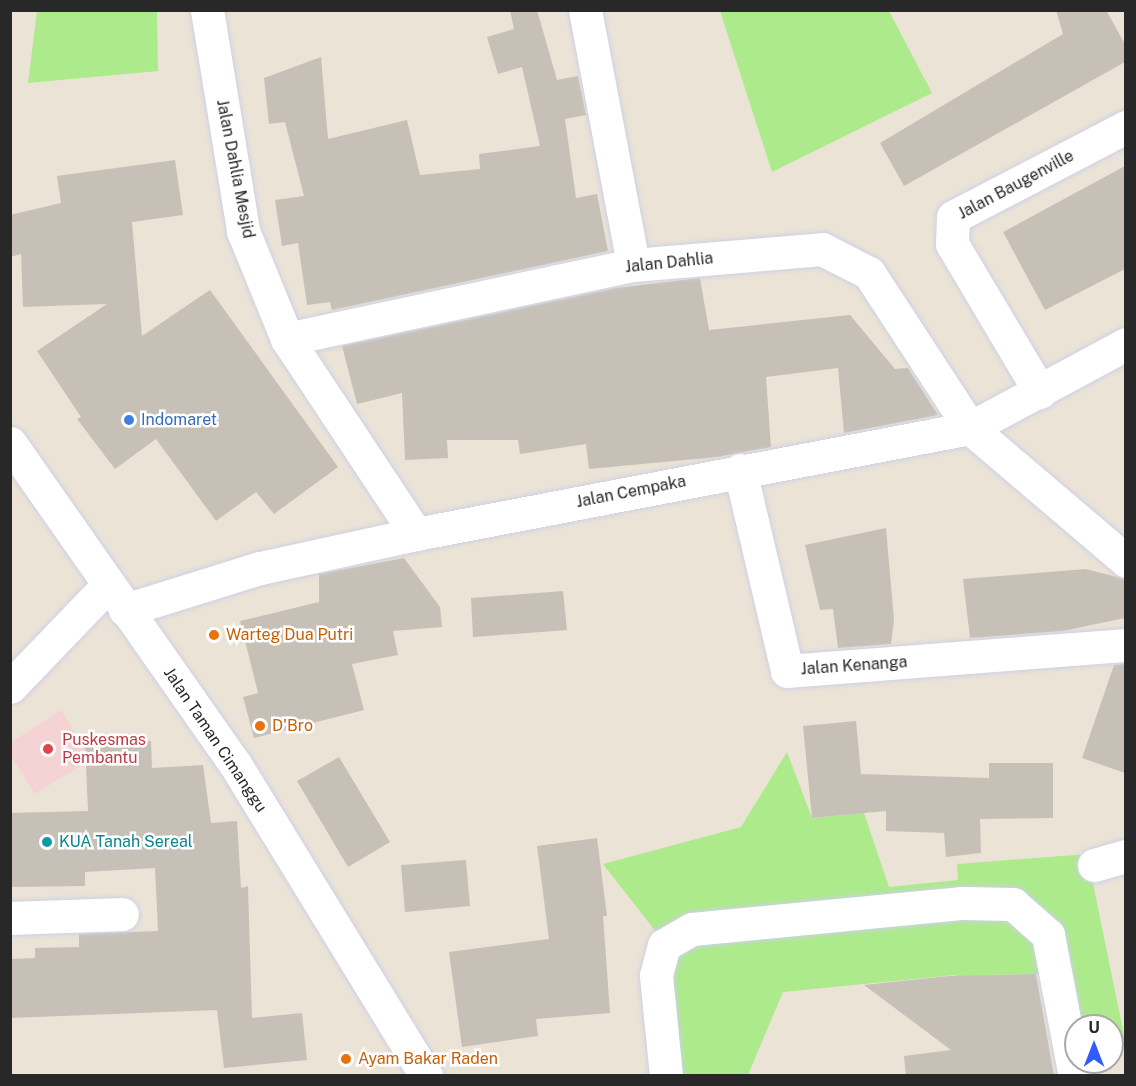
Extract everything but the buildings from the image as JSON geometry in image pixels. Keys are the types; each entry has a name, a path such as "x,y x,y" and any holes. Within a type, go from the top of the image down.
{"street":[{"name":"Jalan Dahlia Mesjid","path":"207,10 243,231 287,339 416,534"},
{"path":"585,10 633,265"},
{"name":"Jalan Baugenville","path":"1040,392 952,244 953,217 1125,127"},
{"name":"Jalan Dahlia","path":"287,339 633,265 822,249 869,273 970,428"},
{"name":"Jalan Cempaka","path":"116,597 416,534 740,470 970,428 1125,344"},
{"path":"970,428 1125,561"},
{"name":"Jalan Taman Cimanggu","path":"10,443 235,764 426,1076"},
{"name":"Jalan Kenanga","path":"740,470 788,670 1125,645"},
{"path":"10,687 116,597"},
{"path":"1094,865 1125,856"},
{"path":"666,1076 656,975 664,945 692,929 963,903 1013,904 1048,935 1075,1076"},
{"path":"10,918 122,914"}],"shaded area":[{"name":"Puskesmas Pembantu","path":"61,710 92,759 35,794 11,756 11,742"}],"green space":[{"path":"37,11 157,11 158,71 28,83"},
{"path":"720,11 889,11 932,93 772,172"},
{"path":"787,752 812,818 864,813 889,887 958,880 957,864 1087,854 1120,1014 1071,1014 1053,974 985,975 958,1002 955,975 783,992 748,1075 662,1075 679,1032 660,937 603,864 741,827"}],"place":[{"name":"Indomaret","path":"129,420"},
{"name":"Warteg Dua Putri","path":"214,635"},
{"name":"D'Bro","path":"260,726"},
{"name":"Puskesmas Pembantu","path":"48,749"},
{"name":"KUA Tanah Sereal","path":"47,842"},
{"name":"Ayam Bakar Raden","path":"346,1059"}]}
